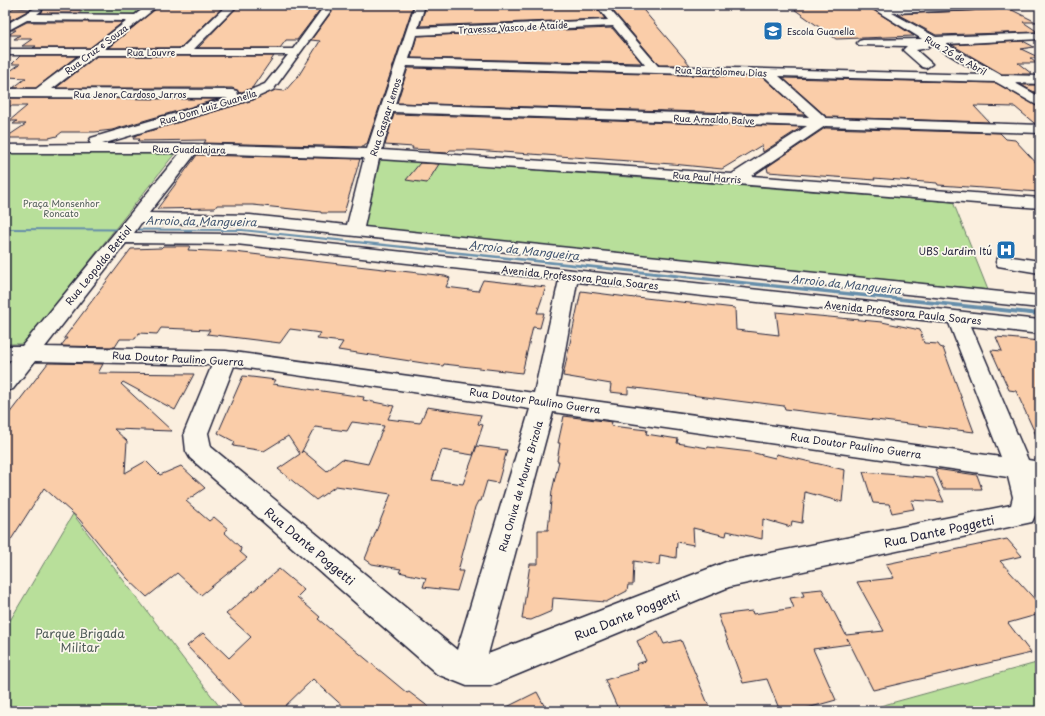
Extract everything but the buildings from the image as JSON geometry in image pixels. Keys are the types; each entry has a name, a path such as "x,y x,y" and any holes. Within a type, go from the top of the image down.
{"street":[{"path":"5,28 44,5"},
{"name":"Rua Cruz e Souza","path":"38,94 154,5"},
{"path":"184,52 233,5"},
{"name":"Rua Dom Luiz Guanella","path":"72,148 255,94 269,87 330,5"},
{"name":"Rua Gaspar Lemos","path":"354,231 373,154 420,5"},
{"path":"601,5 654,70"},
{"path":"877,8 1010,5"},
{"name":"Rua 26 de Abril","path":"877,8 1040,103"},
{"path":"24,17 138,18"},
{"name":"Travessa Vasco de Ataíde","path":"412,32 615,22"},
{"path":"863,43 935,43 1040,36"},
{"path":"926,64 911,52 909,48 935,43"},
{"name":"Rua Louvre","path":"5,52 296,52"},
{"name":"Rua Bartolomeu Dias","path":"402,62 1040,80"},
{"path":"735,179 822,122 768,73"},
{"name":"Rua Jenor Cardoso Jarros","path":"5,94 255,94"},
{"name":"Rua Arnaldo Balve","path":"388,108 1040,129"},
{"path":"124,148 127,139 138,129"},
{"name":"Rua Guadalajara","path":"5,149 192,148 373,154"},
{"name":"Rua Leopoldo Bettiol","path":"5,383 192,148"},
{"name":"Rua Paul Harris","path":"373,154 735,179 1040,203"},
{"name":"Avenida Professora Paula Soares","path":"128,228 219,229 250,220 1040,302"},
{"name":"Avenida Professora Paula Soares","path":"128,228 219,229 243,240 1040,327"},
{"path":"1005,262 1040,267"},
{"name":"Rua Oniva de Moura Brizola","path":"467,670 544,401 569,276"},
{"name":"Rua Dante Poggetti","path":"226,358 196,433 199,451 448,663 467,670 490,670 726,575 1022,514 1026,497 1029,470 957,318"},
{"name":"Rua Doutor Paulino Guerra","path":"5,352 226,358 544,401 1029,470"}],"green space":[{"path":"51,5 146,5 134,14 36,14"},
{"name":"Praça Monsenhor Roncato","path":"5,152 176,152 24,344 5,344"},
{"path":"381,158 953,202 988,290 362,229"},
{"name":"Parque Brigada Militar","path":"73,514 223,711 5,711 5,629"},
{"path":"1040,662 1040,711 862,711"}],"waterway":[{"name":"Arroio da Mangueira","path":"5,229 242,230 1040,314"}],"place":[{"name":"Escola Guanella","path":"773,31"},
{"name":"UBS Jardim Itú","path":"1006,250"}]}
